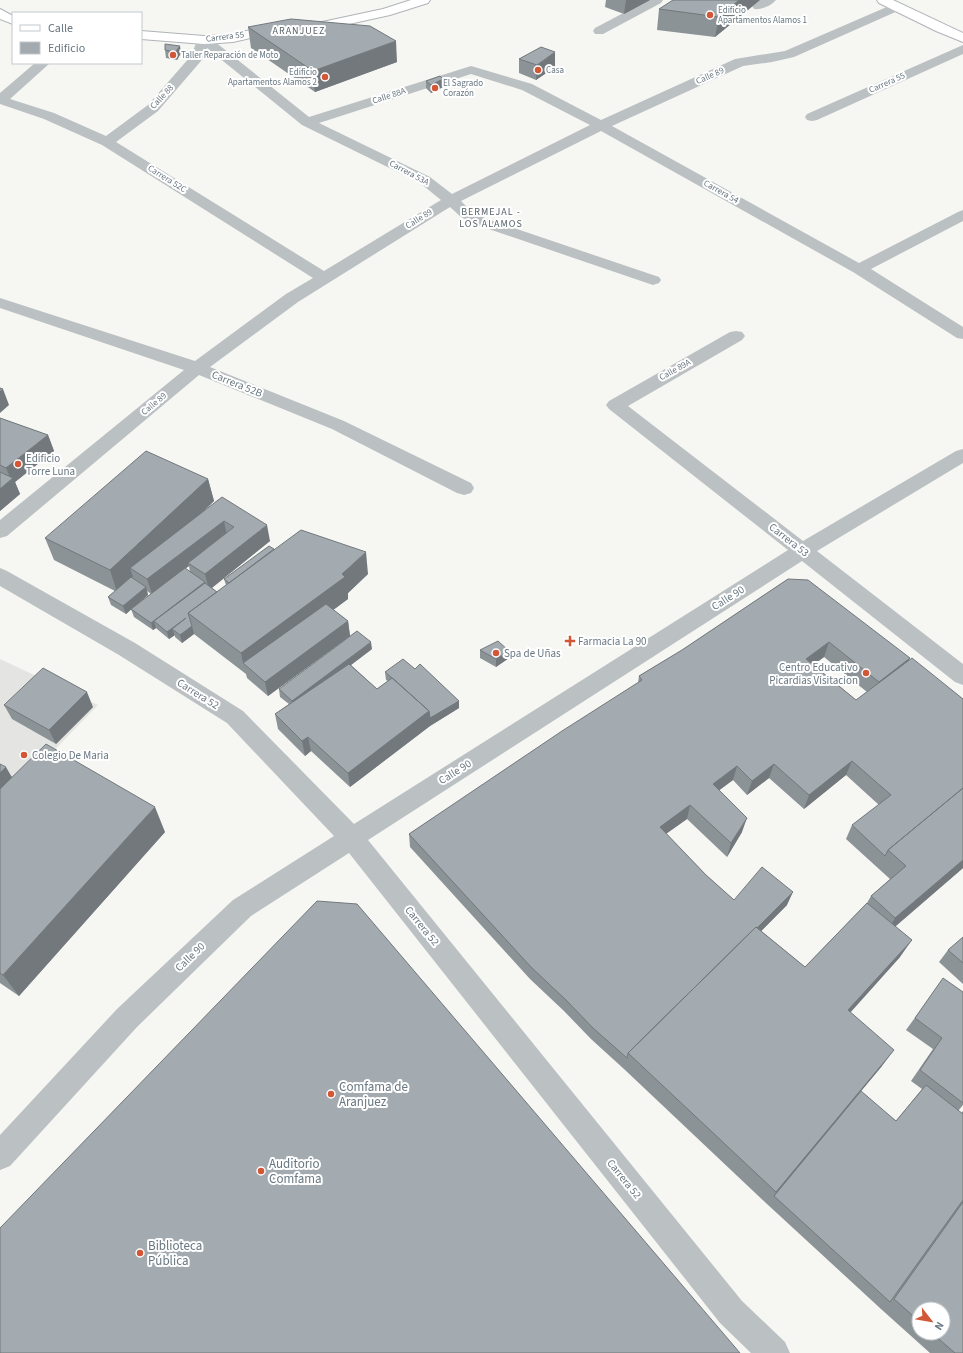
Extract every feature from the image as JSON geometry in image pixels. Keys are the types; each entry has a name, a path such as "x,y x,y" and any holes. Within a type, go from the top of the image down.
{"main road":[{"name":"Carrera 55","path":"142,35 204,40 233,38 264,31 311,29 386,12 424,0"},
{"path":"883,0 963,38"}],"street":[{"path":"599,31 657,0"},
{"path":"758,6 770,0"},
{"name":"Calle 89","path":"0,532 197,368 292,298 451,200 630,111 740,62 772,58 789,54 896,7"},
{"name":"Carrera 53A","path":"204,40 307,122 425,180 451,200 466,214 482,222 653,280"},
{"name":"Calle 88","path":"107,142 153,108 196,58 204,40"},
{"name":"Carrera 55","path":"812,117 963,48"},
{"path":"0,100 42,64"},
{"name":"Calle 88A","path":"307,122 471,70"},
{"name":"Carrera 54","path":"471,70 527,87 602,126 859,269 963,334"},
{"name":"Carrera 52C","path":"0,100 49,116 107,142 324,278"},
{"path":"859,269 963,215"},
{"name":"Carrera 52B","path":"0,303 197,368 338,425 464,488"},
{"name":"Calle 89A","path":"615,404 736,336"},
{"name":"Carrera 53","path":"615,404 963,676"},
{"name":"Calle 90","path":"0,1156 127,1018 242,908 351,837 802,551 963,455"},
{"name":"Carrera 52","path":"0,576 127,649 235,718 351,837 731,1312 774,1353"}],"shaded area":[{"name":"Colegio De Maria","path":"0,659 98,705 0,806"}],"building":[{"path":"673,0 739,0 719,17 659,9"},
{"path":"291,19 370,26 396,41 313,71 248,27"},
{"path":"165,44 180,46 175,52 165,50"},
{"path":"541,47 555,52 537,65 519,59"},
{"path":"440,76 443,79 431,85 426,81"},
{"path":"0,418 48,435 6,468 0,465"},
{"path":"146,451 208,479 110,570 45,538"},
{"path":"0,472 13,478 0,489"},
{"path":"222,497 267,525 205,574 188,563 234,527 224,521 147,579 130,568"},
{"path":"301,530 366,552 342,574 345,577 241,653 188,613"},
{"path":"269,546 274,549 229,583 224,579"},
{"path":"185,568 205,582 151,623 131,609"},
{"path":"131,577 146,587 123,606 108,597"},
{"path":"788,579 808,580 910,658 879,682 829,642 806,659 856,700 912,658 963,699 963,788 888,850 885,856 852,825 891,795 852,761 809,795 774,764 752,781 737,766 713,784 747,818 731,843 690,805 660,827 706,875 734,900 762,867 793,892 628,1053 627,1058 593,1028 531,967 409,834 562,731 642,680 639,676 682,650"},
{"path":"205,583 217,592 188,613 192,626 180,635 172,629 186,618 167,632 154,621"},
{"path":"326,604 348,621 265,682 243,663"},
{"path":"357,631 371,642 292,701 279,689"},
{"path":"498,641 509,651 496,659 480,650"},
{"path":"403,659 415,669 420,664 459,701 430,718 429,711 385,672"},
{"path":"349,664 377,689 392,678 429,711 348,773 308,737 302,741 275,714"},
{"path":"43,668 87,692 49,730 4,705"},
{"path":"46,744 155,807 3,975 0,973 0,789"},
{"path":"0,764 6,767 0,773"},
{"path":"963,788 963,860 895,918 871,896 906,866 888,850"},
{"name":"Comfama de Aranjuez","path":"317,901 357,904 740,1353 0,1353 0,1228"},
{"path":"867,903 912,940 848,1010 894,1050 776,1192 628,1053 756,927 805,967"},
{"path":"963,937 963,963 948,950"},
{"path":"943,978 963,992 963,1103 920,1070 942,1038 915,1018"},
{"path":"926,1085 963,1114 963,1200 890,1302 774,1196 861,1091 896,1121"},
{"path":"963,1202 963,1353 955,1353 941,1341 951,1341 951,1301 911,1301 911,1314 894,1299"}],"place":[{"name":"Edificio Apartamentos Alamos 1","path":"710,15"},
{"name":"Taller Reparación de Moto","path":"173,55"},
{"name":"Casa","path":"538,70"},
{"name":"Edificio Apartamentos Alamos 2","path":"325,77"},
{"name":"El Sagrado Corazón","path":"435,88"},
{"name":"Edificio Torre Luna","path":"18,464"},
{"name":"Farmacia La 90","path":"570,641"},
{"name":"Spa de Uñas","path":"496,653"},
{"name":"Centro Educativo Picardias Visitacion","path":"866,673"},
{"name":"Colegio De Maria","path":"24,755"},
{"name":"Comfama de Aranjuez","path":"331,1094"},
{"name":"Auditorio Comfama","path":"261,1171"},
{"name":"Biblioteca Pública","path":"140,1253"}],"district":[{"name":"ARANJUEZ","path":"299,31"},
{"name":"BERMEJAL - LOS ALAMOS","path":"491,218"}]}
